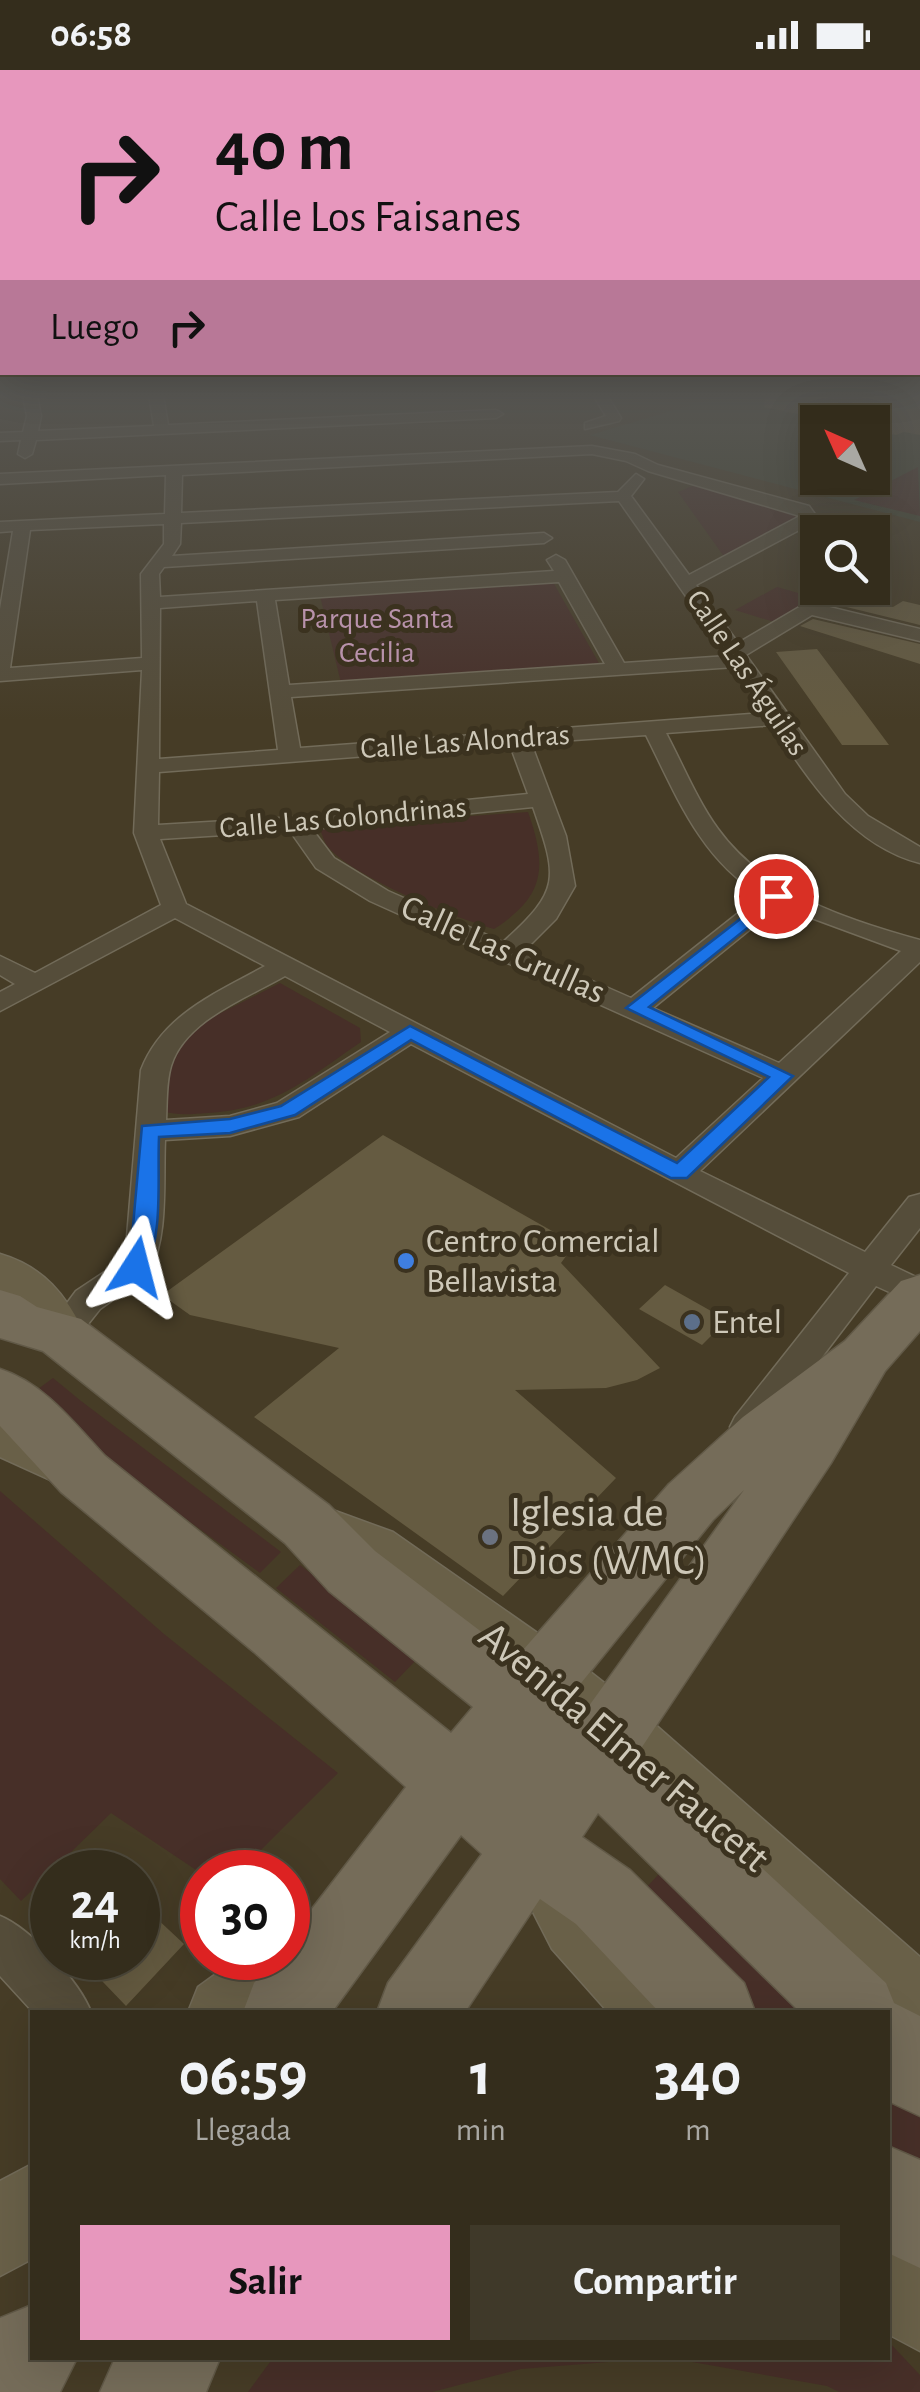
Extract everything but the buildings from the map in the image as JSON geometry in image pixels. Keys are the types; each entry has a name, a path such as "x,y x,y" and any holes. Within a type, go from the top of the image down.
{"main road":[{"name":"Avenida Elmer Faucett","path":"0,1271 46,1306 61,1334"},
{"path":"418,2010 810,1446 865,1356 920,1294"},
{"name":"Avenida Elmer Faucett","path":"0,1310 20,1324 61,1334 307,1524 352,1571 533,1686 920,2002"},
{"path":"284,2010 456,1781 691,1502 764,1434 865,1356"},
{"path":"0,1392 36,1420 83,1474 532,1848 603,1898 713,2010"},
{"path":"0,1433 83,1474"},
{"path":"533,1686 538,1796 532,1848 576,1926 652,2010"},
{"name":"Avenida Elmer Faucett","path":"603,1743 855,2010"},
{"path":"225,2010 358,1908"},
{"path":"890,2044 920,2074"},
{"path":"890,2192 920,2223"},
{"path":"0,2238 30,2204"},
{"path":"890,2277 920,2312"},
{"path":"3,2392 30,2355"},
{"path":"148,2392 172,2360"}],"street":[{"path":"175,503 172,544 150,574 152,663 146,833 174,908 679,1173 920,1294"},
{"path":"0,527 476,503"},
{"path":"525,503 618,670"},
{"name":"Calle Las Águilas","path":"628,503 739,657 822,787 870,831 920,856"},
{"path":"686,583 809,517 803,508 786,503"},
{"path":"22,526 0,672 152,663"},
{"path":"159,562 544,538"},
{"path":"150,602 565,576"},
{"path":"266,595 290,755"},
{"path":"281,692 618,670 739,657 806,610 818,608 920,635"},
{"name":"Calle Las Alondras","path":"149,766 780,718"},
{"path":"653,728 705,828 746,874 776,896 919,948 679,1173"},
{"path":"508,951 550,911 564,885 564,861 518,738"},
{"name":"Calle Las Golondrinas","path":"146,833 296,824 539,800"},
{"name":"Calle Las Grullas","path":"296,824 325,863 348,880 783,1076"},
{"path":"636,1008 776,896"},
{"path":"0,1002 174,908"},
{"path":"0,964 35,984"},
{"path":"61,1334 88,1300 136,1267 143,1237 155,1070 163,1045 187,1023 284,966"},
{"path":"149,1131 230,1126 288,1110 410,1032"},
{"path":"691,1502 920,1205"},
{"path":"0,1940 64,2010"}],"shaded area":[{"path":"849,503 920,503 920,522"}],"green space":[{"path":"686,503 760,503 796,516 794,522 725,558"},
{"path":"868,503 919,503 920,516"},
{"name":"Parque Santa Cecilia","path":"553,582 600,665 341,683 320,596"},
{"path":"777,587 800,593 800,605 804,605 774,622 735,610"},
{"path":"528,812 538,848 538,878 524,904 494,929 431,906 361,872 329,848 319,827"},
{"path":"280,983 360,1028 361,1042 290,1089 253,1105 196,1114 162,1111 172,1049 197,1025"},
{"path":"53,1378 281,1552 260,1573 23,1400"},
{"path":"0,1491 164,1634 338,1773 261,1850 180,1850 180,1859 111,1813 73,1850 30,1850 30,1892 21,1901 0,1879"},
{"path":"300,1565 419,1657 395,1682 276,1588"},
{"path":"669,1863 818,2010 741,2010 633,1902"},
{"path":"890,2080 920,2110 920,2190 890,2160"},
{"path":"890,2343 920,2375 920,2392 839,2392 827,2386 681,2360 890,2360"},
{"path":"272,2360 633,2360 521,2369 432,2392 248,2392"}],"place":[{"name":"Centro Comercial Bellavista","path":"406,1261"},
{"name":"Entel","path":"692,1322"},
{"name":"Iglesia de Dios (WMC)","path":"490,1537"}],"route":[{"path":"136,1267 143,1237 149,1131 230,1126 288,1110 410,1032 679,1173 783,1076 636,1008 776,896"}]}
